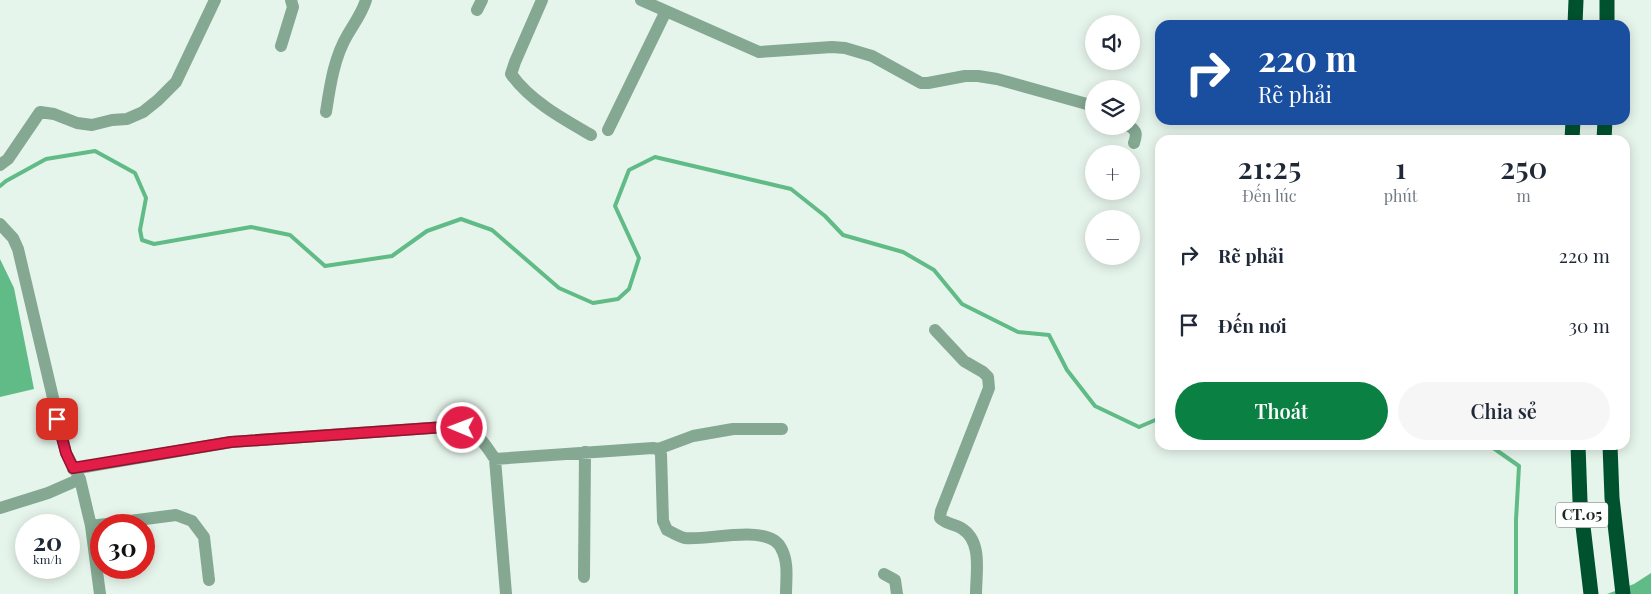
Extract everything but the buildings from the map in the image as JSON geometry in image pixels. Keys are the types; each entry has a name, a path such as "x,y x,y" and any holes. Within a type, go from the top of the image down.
{"highway":[{"path":"1575,20 1576,0"},
{"path":"1607,20 1608,0"},
{"name":"CT.05","path":"1578,450 1580,501 1591,589"},
{"name":"CT.05","path":"1610,450 1612,498 1623,594"}],"street":[{"path":"0,164 8,159 40,112 54,114 77,123 92,125 126,118 143,112 176,82 215,0"},
{"path":"281,46 293,7 292,0"},
{"path":"326,112 336,64 347,34 357,22 366,0"},
{"path":"542,0 511,74 518,84 530,94 563,119 591,135"},
{"path":"641,0 759,52 832,47 845,48 872,56 921,83 944,81 965,76 978,76 997,79 1085,103"},
{"path":"608,130 666,11"},
{"path":"1134,143 1137,135"},
{"path":"1,225 13,238 18,249 57,419 66,453 76,474 90,523"},
{"path":"935,330 964,361 983,372 988,377 989,382 989,388 941,511 940,518 943,522 962,528 972,537 977,553 976,594"},
{"path":"0,508 48,493 76,474 231,442 445,427 462,428 473,431 484,442 495,458 506,594"},
{"path":"495,458 658,449 693,436 733,429 782,429"},
{"path":"658,449 660,454 664,521 667,530 684,538 753,535 772,538 781,547 786,562 786,594"},
{"path":"584,577 585,452"},
{"path":"155,518 176,515 192,521 204,537 209,580"},
{"path":"884,574 895,580 898,594"},
{"path":"98,579 100,594"}],"shaded area":[{"path":"0,259 14,288 34,389 0,397"},
{"path":"1651,573 1651,594 1607,594 1634,584"}],"waterway":[{"path":"0,186 46,159 95,151 135,173 146,198 140,230 142,240 154,244 251,227 290,235 325,266 392,256 427,231 461,219 492,230 559,288 593,303 618,299 629,289 639,258 615,206 629,170 655,157 791,189 825,216 843,235 903,252 934,270 962,304 1018,332 1049,335 1067,370 1095,406 1139,427 1155,420"},
{"path":"1496,450 1519,466 1516,520 1516,594"}],"route":[{"path":"57,419 66,453 73,468 231,442 445,427 462,428"}]}
